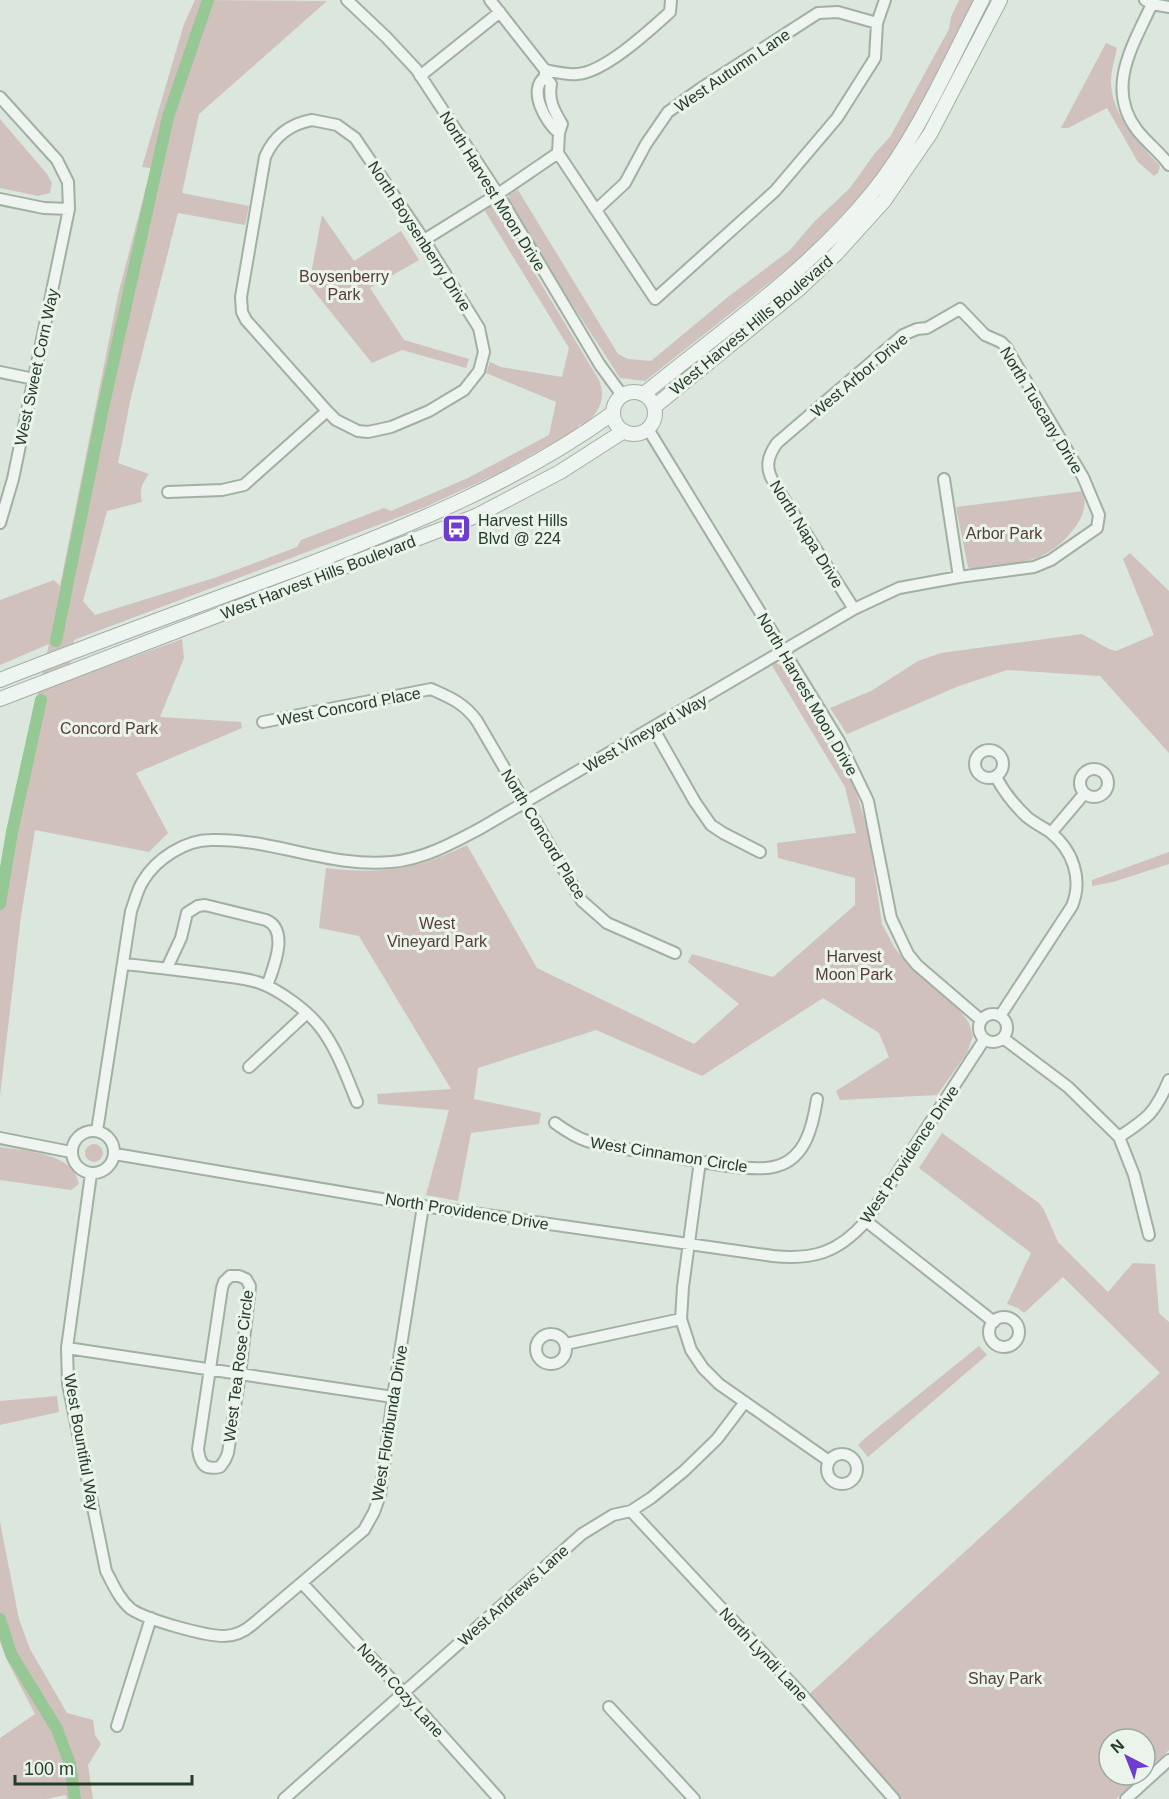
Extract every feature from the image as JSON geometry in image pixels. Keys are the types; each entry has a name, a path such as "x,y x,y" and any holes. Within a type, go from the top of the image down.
{"street":[{"name":"North Harvest Moon Drive","path":"347,0 386,37 420,76 498,194 600,365 622,395"},
{"path":"490,0 551,84 549,93 551,101 562,124 558,153 655,299 775,191 837,118 875,58 877,23 885,0"},
{"path":"545,74 579,74 603,65 670,12 671,0"},
{"name":"West Harvest Hills Boulevard","path":"644,394 790,277 872,192 916,126 982,0"},
{"name":"West Harvest Hills Boulevard","path":"654,407 800,288 836,254 884,201 930,134 1000,0"},
{"path":"1169,7 1149,2 1121,80 1125,108 1136,129 1169,165"},
{"path":"420,76 500,12"},
{"name":"West Autumn Lane","path":"596,210 625,183 646,144 668,112 700,89 818,13 838,12 877,23"},
{"name":"West Sweet Corn Way","path":"0,97 57,160 68,182 69,209 13,479 0,523"},
{"name":"North Boysenberry Drive","path":"305,121 324,121 344,128 355,138 424,240 479,328 484,352 479,371 473,381 456,396 429,411 391,428 368,432 358,431 336,420 327,411 246,320 242,312 241,297 265,156 273,142 286,130 305,121"},
{"path":"424,240 558,153"},
{"path":"0,199 44,208 69,209"},
{"name":"West Arbor Drive","path":"768,458 777,443 903,335 917,329 927,328 960,309"},
{"name":"North Tuscany Drive","path":"960,309 985,335 1001,342 1006,347 1083,477 1099,515 1097,528"},
{"path":"0,372 34,379"},
{"path":"637,392 644,394 651,399 654,407 653,423 640,433 624,432 618,427 613,413 615,403 622,395 637,392"},
{"path":"168,492 222,490 244,485 327,411"},
{"name":"West Harvest Hills Boulevard","path":"0,680 394,532 468,498 524,468 584,434 613,413"},
{"name":"North Harvest Moon Drive","path":"648,429 839,741 868,801 891,918 908,954 917,965 981,1020"},
{"name":"West Harvest Hills Boulevard","path":"0,699 476,516 560,472 624,432"},
{"name":"North Napa Drive","path":"768,458 768,471 774,483 854,609"},
{"path":"944,479 958,577"},
{"name":"West Vineyard Way","path":"124,964 131,911 142,883 150,871 176,849 208,839 229,840 337,861 391,862 443,848 525,803 854,609 899,588 958,577 1034,567 1051,560 1097,528"},
{"name":"West Concord Place","path":"263,722 431,689 467,707"},
{"name":"North Concord Place","path":"467,707 582,901 607,923 675,953"},
{"path":"653,728 695,802 711,825 760,852"},
{"path":"996,777 1005,793 1027,817 1052,833 1069,854 1076,871 1078,888 1072,906 1000,1016"},
{"path":"1052,833 1084,794"},
{"path":"167,968 181,938 187,912 205,905 266,920 274,926 278,938 277,951 267,986"},
{"path":"97,1131 124,964 249,980 267,986 307,1013 324,1032 343,1067 357,1102"},
{"path":"249,1068 307,1013"},
{"path":"1000,1016 988,1015 981,1020 979,1033 984,1040 992,1043 1004,1038"},
{"path":"1000,1016 1007,1026 1004,1038"},
{"path":"1004,1038 1068,1088 1119,1137 1134,1175 1149,1235"},
{"name":"West Providence Drive","path":"819,1255 840,1245 866,1221 984,1040"},
{"path":"1119,1137 1144,1120 1159,1104 1169,1080"},
{"name":"West Cinnamon Circle","path":"555,1123 572,1135 587,1141 745,1167 778,1166 799,1151 808,1138 813,1125 817,1099"},
{"path":"90,1131 97,1131 108,1136 115,1154 110,1166 91,1174 75,1164 71,1152 79,1136 90,1131"},
{"path":"0,1138 71,1152"},
{"name":"North Providence Drive","path":"115,1154 423,1206 789,1258 819,1255"},
{"path":"700,1161 681,1319 691,1350 703,1368 719,1384 829,1461"},
{"name":"West Bountiful Way","path":"91,1174 67,1348 68,1384 106,1571 120,1599 133,1610 151,1618"},
{"name":"West Floribunda Drive","path":"151,1618 186,1629 222,1636 231,1636 246,1630 364,1530 380,1495 423,1206"},
{"path":"866,1221 994,1322"},
{"name":"West Tea Rose Circle","path":"230,1276 246,1279 250,1286 240,1374 225,1460 220,1467 211,1469 204,1466 198,1449 222,1288 230,1276"},
{"path":"566,1344 681,1319"},
{"path":"67,1348 393,1397"},
{"name":"West Andrews Lane","path":"284,1799 582,1534 613,1515 632,1511 684,1471 717,1439 745,1402"},
{"name":"North Lyndi Lane","path":"632,1511 805,1698 888,1797"},
{"name":"North Cozy Lane","path":"302,1583 499,1799"},
{"path":"117,1726 151,1618"},
{"path":"609,1707 694,1799"},
{"path":"1126,1799 1169,1760"}],"green space":[{"name":"Concord Park","path":"195,0 327,1 199,114 182,193 249,206 245,225 178,213 131,397 118,463 149,474 142,487 142,502 107,511 83,601 95,615 217,577 297,547 301,540 384,508 391,511 468,478 549,435 556,402 486,373 490,362 501,367 562,377 569,348 485,211 493,204 599,380 602,394 600,406 593,417 582,426 581,424 578,426 578,429 501,472 423,508 74,640 67,681 182,639 184,658 160,717 241,722 242,728 136,773 168,833 149,852 35,830 21,916 0,1096 0,875 9,823 49,644 0,665 0,600 54,580 60,586 118,295 151,168 142,167 184,24"},
{"path":"959,0 974,0 905,134 868,188 802,257 645,381 620,378 507,204 509,195 518,190 618,354 628,359 651,361 728,297 789,251 815,221 850,188 875,153 890,137 949,29 951,17"},
{"path":"1106,43 1117,48 1111,81 1116,105 1128,128 1160,166 1158,173 1154,176 1138,162 1107,108 1068,128 1061,128"},
{"path":"0,119 47,174 52,183 50,193 38,196 0,188"},
{"name":"Boysenberry Park","path":"322,215 354,261 401,231 419,260 370,288 404,340 469,359 466,368 402,350 372,363 309,285"},
{"name":"Arbor Park","path":"1083,491 1084,507 1079,521 1063,542 1051,550 1014,564 972,569 968,567 956,507"},
{"path":"1130,553 1169,591 1169,753 1100,676 1007,670 959,686 847,734 830,708 871,691 918,661 941,653 1082,634 1116,651 1154,635 1123,559"},
{"path":"775,663 785,667 851,775 868,831 882,924 894,947 908,965 961,1012 969,1023 973,1036 967,1053 937,1095 840,1100 836,1091 889,1057 879,1033 823,998 702,1076 596,1030 478,1068 474,1099 541,1113 539,1124 471,1133 458,1201 426,1195 449,1110 378,1104 377,1094 451,1089 359,936 319,928 326,868 364,871 398,868 432,860 467,845 537,968 694,1044 739,1004 688,962 692,954 773,977 855,905 855,878 778,858 777,843 856,833 845,787 771,664"},
{"path":"1169,852 1169,864 1113,882 1092,886 1092,880"},
{"name":"Shay Park","path":"942,1133 1039,1203 1058,1242 1108,1292 1133,1263 1155,1264 1159,1313 1169,1322 1169,1750 1157,1761 1157,1727 1097,1727 1097,1787 1129,1787 1116,1799 894,1799 805,1698 1160,1373 1063,1277 1024,1313 1007,1304 1031,1253 919,1168"},
{"path":"94,1144 100,1147 103,1153 100,1159 94,1162 88,1159 85,1153 88,1147"},
{"path":"0,1147 35,1152 59,1160 75,1174 79,1184 71,1190 0,1180"},
{"path":"979,1346 987,1355 868,1457 858,1445 865,1438"},
{"path":"57,1396 59,1412 0,1425 0,1401"},
{"path":"0,1522 19,1619 30,1649 67,1713 93,1720 95,1735 101,1744 88,1765 93,1799 67,1799 66,1795 46,1799 0,1799 0,1738 35,1714 0,1642"}],"waterway":[{"path":"56,641 103,408 168,117 208,0"},
{"path":"0,904 12,832 41,700"},
{"path":"0,1619 11,1654 57,1729 70,1764 75,1799"}],"place":[{"name":"Harvest Hills Blvd @ 224","path":"457,529"}],"park label":[{"name":"West Vineyard Park","path":"437,932"},
{"name":"Harvest Moon Park","path":"854,965"}]}
